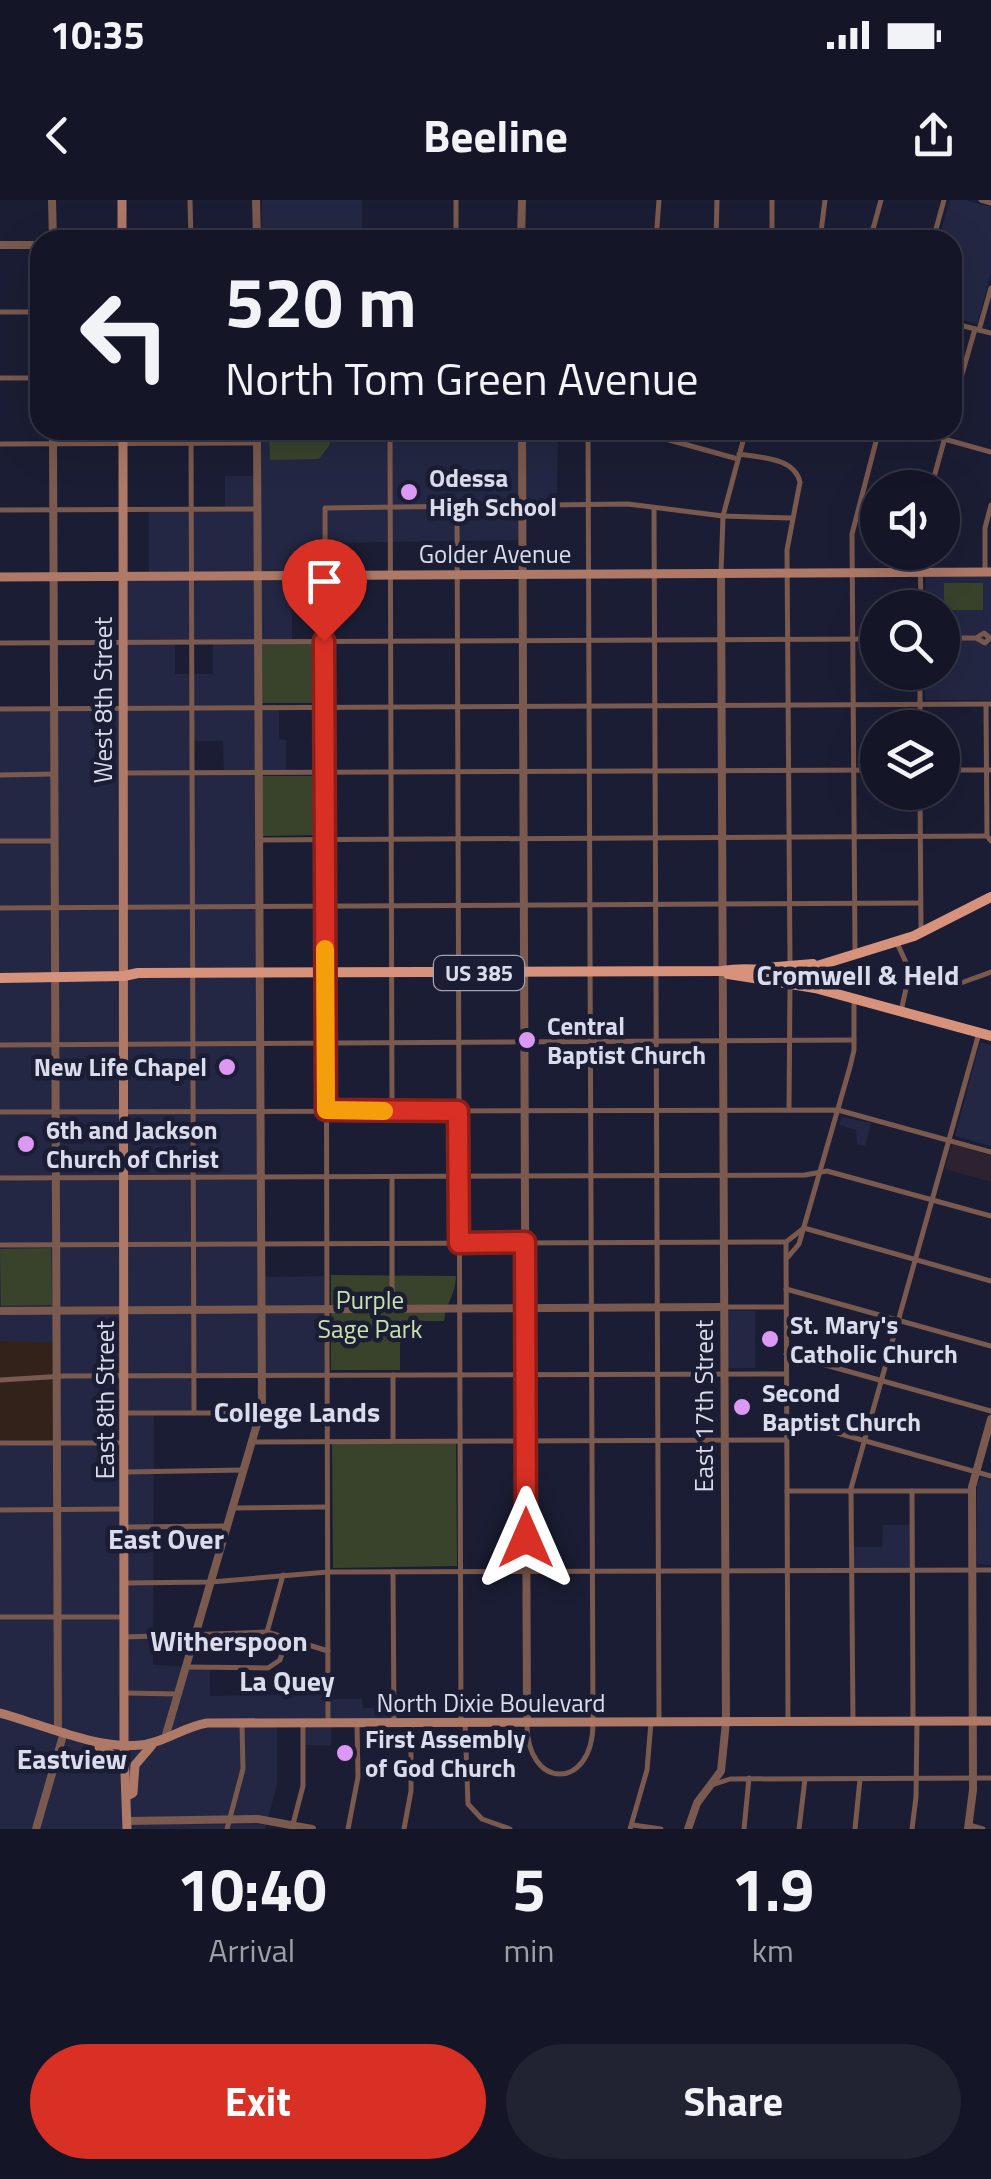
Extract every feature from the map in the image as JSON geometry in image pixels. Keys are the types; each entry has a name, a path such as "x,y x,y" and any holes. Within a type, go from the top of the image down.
{"main road":[{"path":"122,200 122,230"},
{"name":"West 8th Street","path":"123,440 125,973"},
{"name":"Golder Avenue","path":"0,576 988,572"},
{"path":"789,975 897,942 991,897"},
{"path":"812,984 815,966"},
{"name":"US 385","path":"0,974 757,969 789,975 985,1035"},
{"name":"US 385","path":"722,972 773,980 789,975"},
{"name":"East 8th Street","path":"125,973 127,1825"},
{"name":"North Dixie Boulevard","path":"0,1712 124,1746 160,1740 196,1725 991,1721"},
{"path":"89,1739 117,1757 126,1777"},
{"path":"127,1796 133,1794 138,1760 160,1740"}],"street":[{"path":"52,200 53,230"},
{"path":"190,200 191,230"},
{"path":"256,200 257,230"},
{"path":"456,200 456,230"},
{"path":"522,200 522,230"},
{"path":"657,230 659,200"},
{"path":"716,230 717,200"},
{"path":"772,200 772,230"},
{"path":"821,230 825,200"},
{"path":"873,230 882,200"},
{"path":"936,230 944,200"},
{"path":"981,200 991,203"},
{"path":"0,245 30,245"},
{"path":"962,377 991,288"},
{"path":"0,312 30,312"},
{"path":"962,325 991,333"},
{"path":"0,378 30,378"},
{"path":"36,1829 61,1731 54,440"},
{"path":"191,440 194,1413"},
{"path":"390,440 392,1111"},
{"path":"522,440 527,1745 530,1756 542,1768 559,1772 576,1768 588,1756 593,1723 588,440"},
{"path":"672,440 738,457 783,462 793,468 800,487 791,518 787,573 789,1110"},
{"path":"721,574 723,516 743,440"},
{"path":"855,955 854,524 876,440"},
{"path":"935,470 944,440"},
{"path":"948,440 991,452"},
{"path":"0,444 257,443 261,1413 178,1694 160,1740"},
{"path":"988,572 984,528 991,504"},
{"path":"328,1724 325,508 588,505 791,518"},
{"path":"457,506 463,1723 467,1801 482,1819 510,1829"},
{"path":"654,508 658,1571 655,1722 632,1827 661,1829"},
{"path":"0,510 257,509"},
{"path":"920,573 920,590"},
{"name":"East 17th Street","path":"688,1829 696,1804 719,1775 726,1722 721,574"},
{"path":"960,638 976,638"},
{"path":"0,643 860,639"},
{"path":"920,690 920,710"},
{"path":"0,708 989,704 989,839 258,840"},
{"path":"123,774 860,770"},
{"path":"960,770 989,770"},
{"path":"0,774 54,774"},
{"path":"920,810 920,933"},
{"path":"0,841 55,840"},
{"path":"0,908 920,903"},
{"path":"897,942 910,972 901,1010"},
{"path":"910,972 958,984 991,972"},
{"path":"786,1259 799,1244 838,1110 854,1040 854,997"},
{"path":"853,1722 851,1492 949,1140 985,1035"},
{"path":"0,1045 854,1040"},
{"path":"0,1112 838,1110 991,1152"},
{"path":"0,1178 723,1176 827,1171 991,1216"},
{"path":"392,1177 392,1309"},
{"path":"0,1245 786,1242 804,1228"},
{"path":"804,1228 991,1281"},
{"path":"786,1242 788,1722"},
{"path":"786,1289 991,1346"},
{"path":"0,1311 786,1307"},
{"path":"786,1354 991,1411"},
{"path":"0,1380 195,1374 786,1374"},
{"path":"393,1442 394,1376"},
{"path":"124,1413 261,1413"},
{"path":"983,1829 969,1827 974,1778 972,1491 991,1419"},
{"path":"787,1420 991,1476"},
{"path":"252,1442 787,1440"},
{"path":"0,1444 124,1443"},
{"path":"124,1472 244,1470"},
{"path":"787,1491 972,1491"},
{"path":"912,1492 917,1778 912,1829"},
{"path":"233,1508 328,1507"},
{"path":"0,1510 124,1509"},
{"path":"124,1527 228,1526"},
{"path":"125,1582 211,1582 328,1572 991,1570"},
{"path":"394,1572 394,1723"},
{"path":"267,1632 283,1576"},
{"path":"0,1617 124,1617"},
{"path":"125,1637 267,1632 328,1650"},
{"path":"186,1668 268,1668 280,1660 287,1638"},
{"path":"125,1693 178,1694"},
{"path":"348,1829 358,1777 357,1723"},
{"path":"404,1829 411,1791 411,1723"},
{"path":"228,1824 243,1769 242,1724"},
{"path":"292,1826 303,1786 304,1724"},
{"path":"724,1760 727,1771 736,1779"},
{"path":"710,1787 749,1778 991,1778"},
{"path":"744,1829 749,1778"},
{"path":"856,1829 860,1778"},
{"path":"799,1829 805,1779"},
{"path":"127,1825 228,1824 312,1829"}],"shaded area":[{"path":"262,200 362,200 362,230 261,230"},
{"path":"950,200 991,207 991,273 977,324 962,320 962,230 941,230"},
{"path":"262,440 558,440 557,505 522,506 522,540 325,543 323,571 292,572 292,641 258,642 258,707 279,708 279,739 286,740 286,774 259,774 261,1277 324,1276 327,1376 195,1376 194,1413 154,1413 153,1665 210,1667 210,1696 328,1694 329,1699 362,1699 363,1708 394,1708 395,1723 331,1724 331,1746 304,1745 303,1724 277,1724 277,1785 265,1829 0,1829 0,709 122,708 122,576 149,576 149,510 225,510 225,476 257,476 258,510","holes":["213,642 213,674 175,674 175,643","193,741 223,741 224,774 193,774"]},
{"path":"926,576 991,576 991,700 925,700 925,690 960,690 960,590 925,590"},
{"path":"980,1042 991,1045 991,1146 955,1136"},
{"path":"842,1117 871,1123 865,1146 857,1144 856,1130 839,1125"},
{"path":"952,1144 991,1155 991,1182 945,1169"},
{"path":"728,1311 755,1311 755,1368 728,1368"},
{"path":"0,1341 53,1343 54,1441 0,1440"},
{"path":"982,1477 991,1480 991,1565 977,1564 977,1483"},
{"path":"883,1525 912,1525 912,1570 852,1570 852,1547 882,1547"}],"green space":[{"path":"269,440 331,440 319,459 270,460"},
{"path":"944,583 983,583 983,610 960,610 960,590 944,590"},
{"path":"262,644 322,644 323,703 262,703"},
{"path":"262,776 323,776 323,835 263,836"},
{"path":"51,1248 52,1305 1,1306 0,1249"},
{"name":"Purple Sage Park","path":"331,1275 456,1276 444,1321 417,1321 417,1341 400,1341 400,1370 331,1370"},
{"path":"456,1443 457,1566 333,1568 332,1444"}],"slow traffic":[{"path":"325,949 326,1110 384,1111"}],"place":[{"name":"Odessa High School","path":"409,492"},
{"name":"Central Baptist Church","path":"527,1040"},
{"name":"New Life Chapel","path":"227,1067"},
{"name":"6th and Jackson Church of Christ","path":"26,1144"},
{"name":"St. Mary's Catholic Church","path":"770,1339"},
{"name":"Second Baptist Church","path":"742,1407"},
{"name":"First Assembly of God Church","path":"345,1753"}],"district":[{"name":"Cromwell & Held","path":"858,974"},
{"name":"College Lands","path":"297,1411"},
{"name":"East Over","path":"166,1538"},
{"name":"Witherspoon","path":"229,1640"},
{"name":"La Quey","path":"287,1680"},
{"name":"Eastview","path":"72,1758"}],"route":[{"path":"324,641 326,1110 458,1111 459,1243 525,1242 526,1538"}]}
